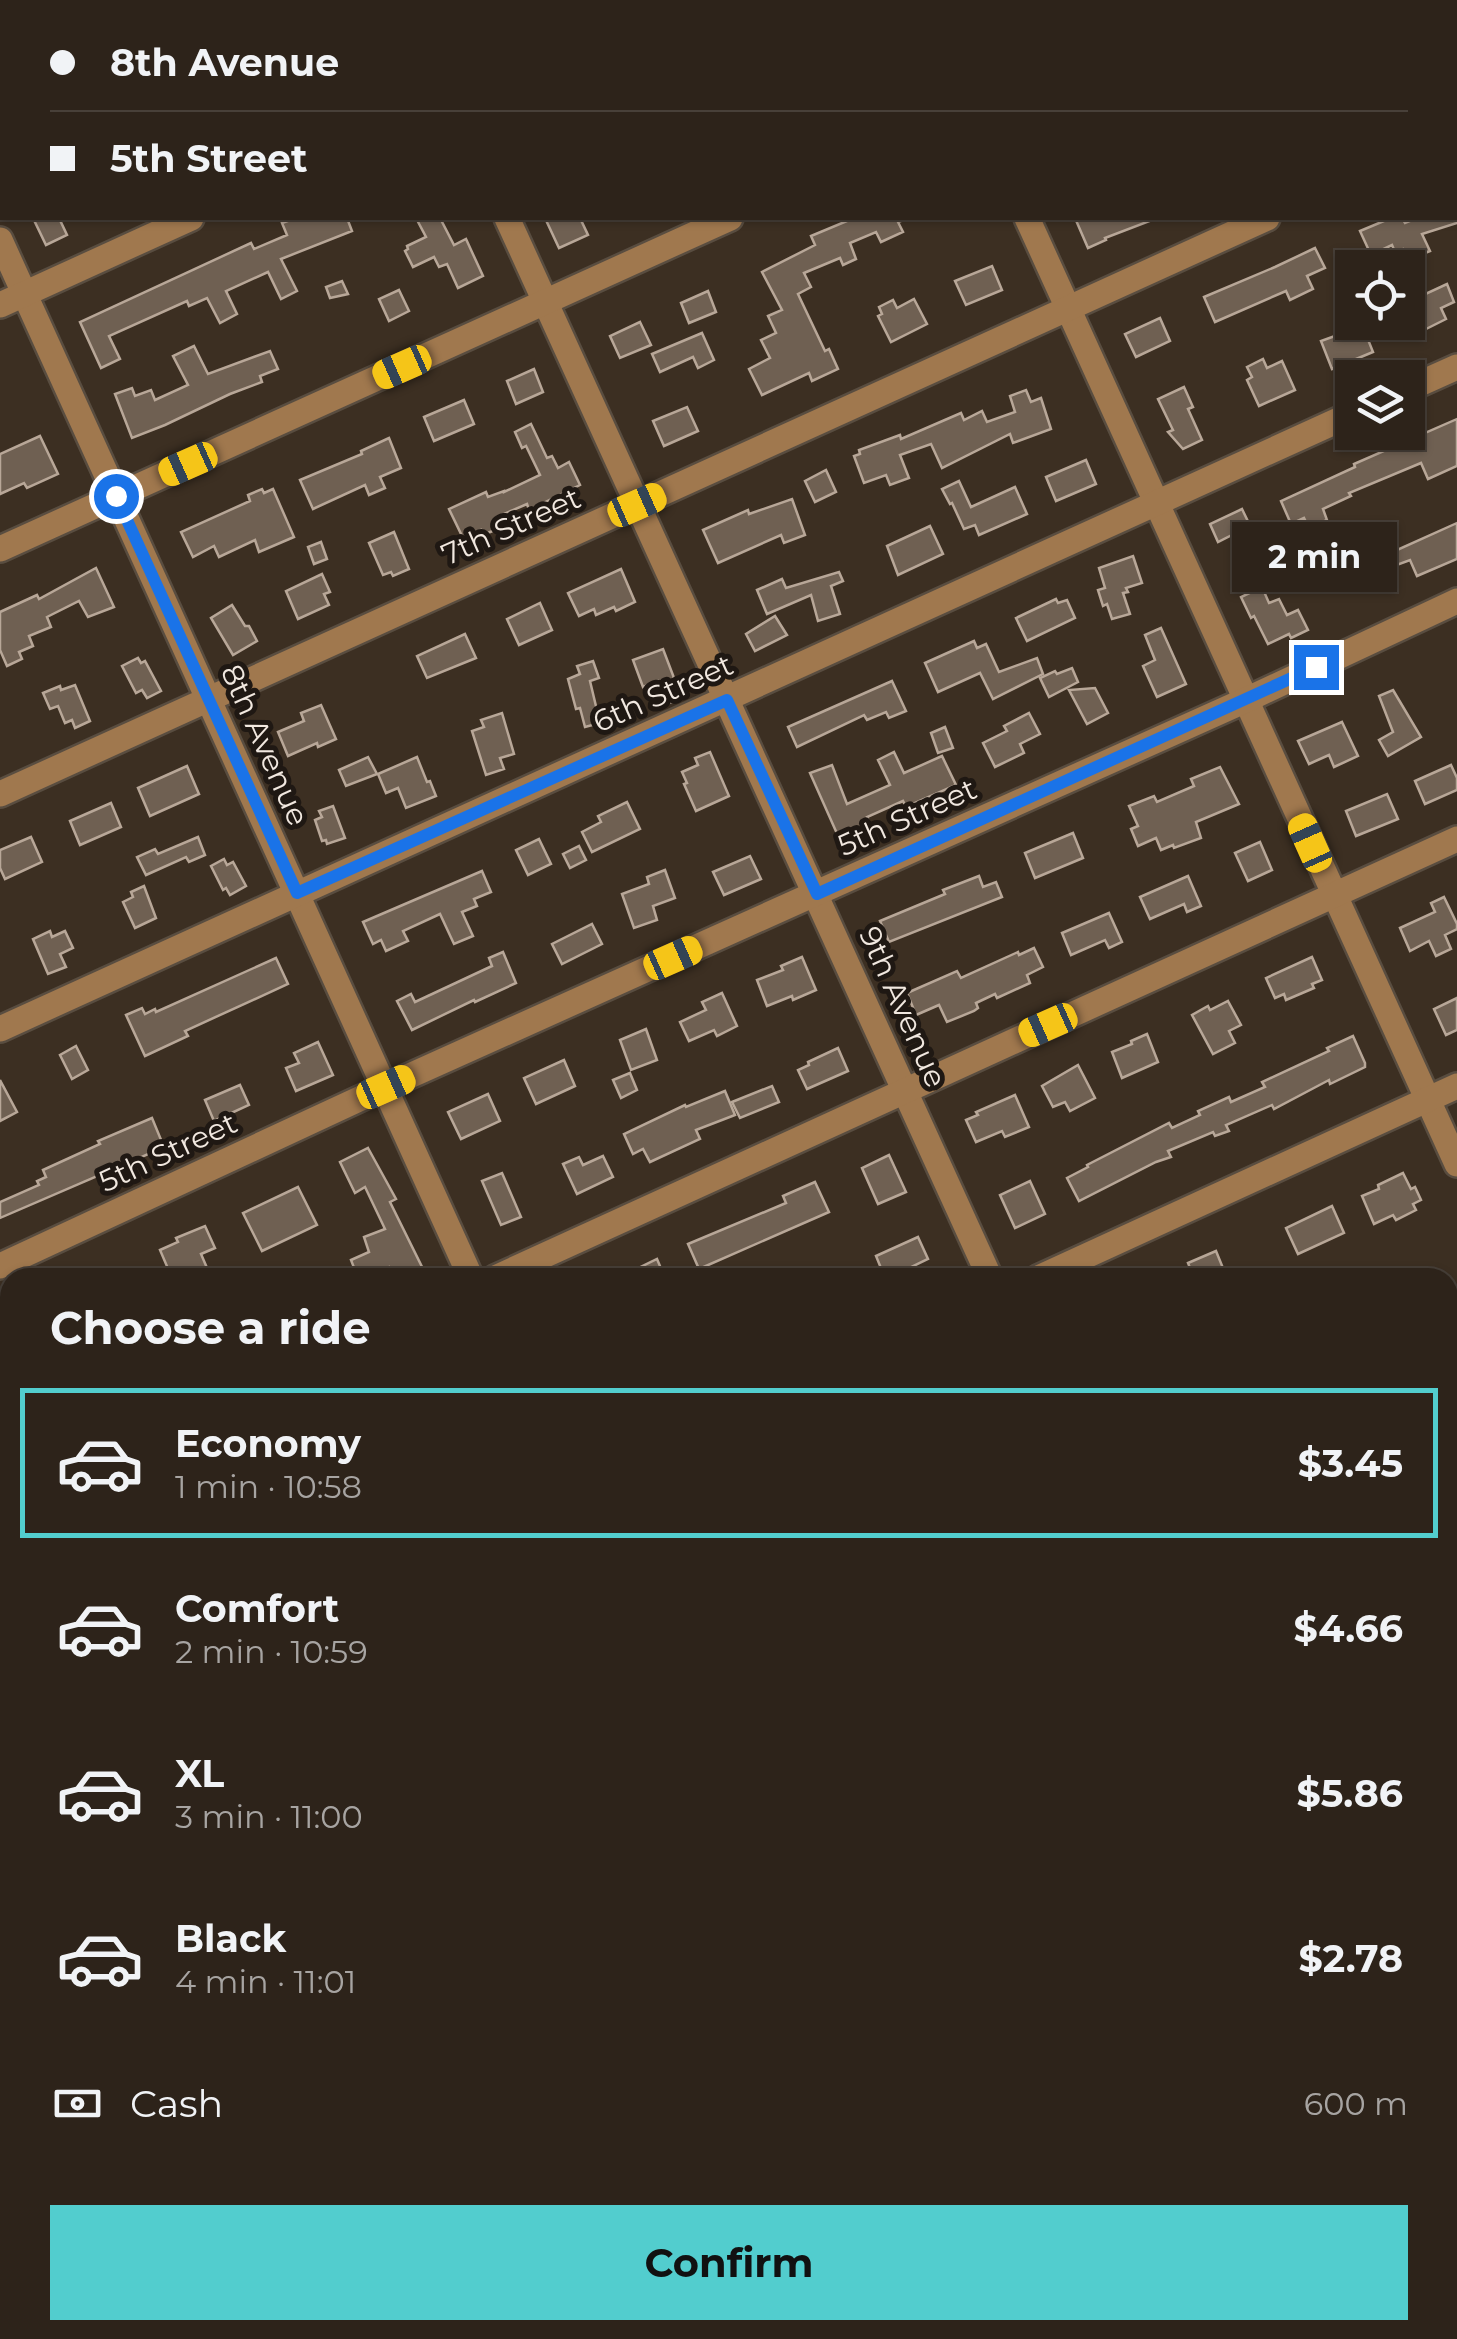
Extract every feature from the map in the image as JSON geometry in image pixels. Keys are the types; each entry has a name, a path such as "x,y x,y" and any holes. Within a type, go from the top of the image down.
{"street":[{"path":"0,305 187,220"},
{"name":"9th Avenue","path":"508,220 985,1268"},
{"path":"0,550 726,220"},
{"path":"1028,220 1457,1164"},
{"name":"7th Street","path":"0,794 1264,220"},
{"name":"8th Avenue","path":"0,240 467,1268"},
{"path":"1425,381 1457,366"},
{"name":"6th Street","path":"0,1029 1335,422"},
{"name":"5th Street","path":"0,1266 1457,601"},
{"path":"517,1268 1457,839"},
{"path":"1060,1268 1457,1086"}],"building":[{"path":"34,220 60,220 67,235 46,245"},
{"path":"348,220 352,231 281,259 297,291 281,299 268,272 226,291 237,314 220,323 207,298 189,306 187,301 109,336 120,359 101,368 80,322 251,243 254,249 287,235 282,223"},
{"path":"417,220 441,220 454,245 466,239 483,276 458,288 447,264 439,267 434,257 413,267 405,251 407,246 426,237"},
{"path":"546,220 581,220 588,235 559,248"},
{"path":"849,220 904,220 898,222 903,232 881,242 876,232 850,243 856,259 843,265 840,258 804,273 811,287 798,294 838,369 812,381 809,373 762,395 749,369 770,358 761,340 776,333 768,316 782,310 762,272 815,245 811,236"},
{"path":"1076,220 1152,220 1105,238 1088,248"},
{"path":"1386,220 1457,220 1422,234 1430,251 1425,253 1425,250 1394,250 1392,245 1369,250 1360,231"},
{"path":"1315,248 1325,268 1307,276 1313,289 1290,300 1286,291 1215,322 1204,297"},
{"path":"992,266 1002,290 966,305 955,281"},
{"path":"342,281 348,294 330,298 326,287"},
{"path":"1447,284 1454,302 1441,308 1446,319 1425,330 1425,294"},
{"path":"399,290 409,311 389,321 379,299"},
{"path":"708,291 716,312 689,323 681,303"},
{"path":"914,299 927,324 891,342 878,316 882,314 879,307 893,300 897,308"},
{"path":"1160,318 1170,341 1136,357 1125,334"},
{"path":"640,322 651,345 620,358 610,336"},
{"path":"702,333 714,360 698,368 693,357 660,372 652,354"},
{"path":"1335,336 1335,340 1368,340 1373,352 1354,360 1335,360 1332,369 1321,341"},
{"path":"194,346 208,374 270,351 278,369 260,376 262,382 132,438 115,394 132,388 135,396 151,390 155,400 188,385 173,356"},
{"path":"1263,359 1267,368 1282,361 1295,390 1259,406 1247,380 1252,377 1247,367"},
{"path":"534,369 543,392 516,404 507,381"},
{"path":"1184,387 1193,407 1188,409 1202,440 1183,449 1168,432 1173,430 1158,399"},
{"path":"1026,390 1031,402 1041,398 1051,429 1013,443 1010,434 942,468 931,444 900,455 909,478 890,485 886,475 864,483 854,456 860,454 859,450 900,435 901,439 961,413 964,420 982,411 987,422 1015,412 1010,396"},
{"path":"464,400 474,424 434,441 424,417"},
{"path":"687,407 698,431 664,446 653,421"},
{"path":"1457,419 1457,466 1428,479 1421,463 1349,493 1351,496 1323,509 1327,520 1309,528 1304,518 1291,524 1281,501 1386,450 1425,450 1425,433"},
{"path":"531,424 547,458 552,456 558,468 569,462 580,485 529,510 527,504 497,517 502,527 463,538 449,509 486,492 488,497 504,492 540,475 515,432"},
{"path":"40,436 58,474 27,488 24,483 0,494 0,454"},
{"path":"389,438 401,468 380,477 385,488 369,495 365,485 313,509 300,480"},
{"path":"1086,460 1096,484 1056,501 1046,477"},
{"path":"826,470 836,492 815,502 805,481"},
{"path":"959,481 971,507 1015,487 1027,514 979,535 975,525 964,529 942,489"},
{"path":"262,489 264,493 273,489 294,537 259,552 255,540 219,557 214,546 193,557 181,532 250,501 248,495"},
{"path":"792,499 805,535 784,543 781,535 718,563 703,530 748,510 749,514"},
{"path":"1242,509 1256,538 1239,546 1234,534 1218,542 1210,524"},
{"path":"1457,523 1457,559 1417,576 1410,560 1345,588 1334,561 1365,548 1359,533 1375,527 1386,555"},
{"path":"930,526 943,554 898,575 887,546"},
{"path":"394,532 409,569 393,576 391,572 383,575 369,543"},
{"path":"321,542 327,559 314,564 308,547"},
{"path":"1133,556 1142,583 1126,588 1128,592 1123,593 1130,614 1112,619 1098,590 1105,588 1099,568"},
{"path":"96,568 114,607 88,617 79,601 47,617 51,627 29,636 33,646 19,652 22,659 7,666 0,650 0,612 37,595 39,599"},
{"path":"621,569 635,602 616,611 614,607 596,615 594,609 579,616 568,593"},
{"path":"839,572 843,581 831,586 840,614 818,621 811,595 767,614 757,590 782,579 786,588"},
{"path":"322,574 330,592 324,594 329,605 298,619 286,591"},
{"path":"1262,587 1269,603 1279,599 1287,615 1298,610 1308,630 1268,644 1241,597"},
{"path":"1056,599 1058,603 1067,600 1075,618 1027,641 1016,618"},
{"path":"540,603 552,630 519,645 507,619"},
{"path":"232,605 257,641 233,655 211,618"},
{"path":"775,616 787,635 755,651 746,634"},
{"path":"1161,628 1186,684 1157,697 1143,666 1155,660 1145,635"},
{"path":"465,634 476,658 427,678 417,656"},
{"path":"974,641 977,648 986,644 999,672 1037,658 1043,674 993,699 980,673 938,692 925,663"},
{"path":"663,649 682,699 666,704 658,681 643,687 633,660"},
{"path":"138,658 141,663 145,661 161,691 147,698 142,690 136,693 122,666"},
{"path":"593,661 599,678 590,681 600,723 585,727 568,679 580,674 577,666"},
{"path":"1072,668 1078,682 1049,697 1040,678"},
{"path":"892,681 906,711 889,718 886,712 867,720 864,715 797,747 788,727"},
{"path":"75,685 90,721 75,728 72,720 65,723 58,706 50,709 43,693"},
{"path":"1095,688 1108,713 1087,724 1069,690"},
{"path":"1393,690 1421,737 1388,756 1379,740 1393,732 1379,696"},
{"path":"321,705 336,739 288,756 278,732 304,721 301,713"},
{"path":"502,713 514,754 500,758 504,769 486,775 472,731 484,727 481,720"},
{"path":"1029,713 1040,734 1020,744 1024,753 995,767 983,743 1007,731 1004,726"},
{"path":"1342,722 1358,756 1334,767 1329,755 1309,764 1298,741"},
{"path":"945,727 953,748 938,753 931,733"},
{"path":"710,752 729,796 696,811 682,772 698,765 695,758"},
{"path":"894,752 904,773 942,756 956,785 906,807 903,801 867,817 874,831 843,847 810,773 832,765 847,804 890,785 878,760"},
{"path":"368,757 377,774 346,786 339,770"},
{"path":"417,757 436,796 406,808 398,788 386,793 378,774"},
{"path":"1451,765 1457,790 1425,804 1415,781"},
{"path":"187,766 199,794 150,816 138,788"},
{"path":"1220,767 1239,804 1196,822 1201,838 1161,850 1156,838 1138,846 1131,829 1138,826 1129,806 1154,796 1157,802 1194,786 1191,779"},
{"path":"1387,794 1398,819 1356,836 1346,811"},
{"path":"627,802 640,829 592,852 582,832 601,822 598,816"},
{"path":"111,803 121,827 80,845 70,821"},
{"path":"333,806 345,838 327,844 322,841 315,820 322,817 319,811"},
{"path":"1073,833 1083,858 1035,878 1025,853"},
{"path":"31,837 42,862 5,879 0,868 0,850"},
{"path":"198,837 205,855 189,862 186,857 146,875 137,857 155,849 158,854"},
{"path":"539,839 551,864 528,875 516,850"},
{"path":"1260,842 1272,870 1248,881 1235,853"},
{"path":"579,846 586,860 570,868 563,854"},
{"path":"750,856 761,879 724,895 713,872"},
{"path":"224,859 227,865 233,862 246,886 230,895 226,888 223,890 211,866"},
{"path":"665,870 675,898 653,906 657,920 634,928 622,894 649,884 647,877"},
{"path":"482,871 491,892 474,899 477,906 462,912 473,936 454,944 440,914 403,931 408,941 386,951 381,940 373,944 363,922"},
{"path":"979,876 983,887 996,882 1002,897 889,942 880,921"},
{"path":"1188,876 1201,906 1187,912 1184,904 1150,919 1140,897"},
{"path":"144,886 156,918 135,928 123,902 133,897 131,892"},
{"path":"1444,897 1457,924 1457,929 1445,935 1451,949 1436,956 1429,941 1410,951 1400,928 1435,912 1431,903"},
{"path":"1109,913 1122,942 1109,948 1105,940 1071,955 1062,933"},
{"path":"592,924 602,944 562,964 552,944"},
{"path":"50,931 52,937 65,931 73,948 60,954 66,967 48,974 33,939"},
{"path":"1034,948 1043,967 1027,975 1030,983 997,998 995,994 976,1003 978,1008 974,1011 947,1022 939,1005 916,1015 907,993 957,971 961,978"},
{"path":"503,952 516,983 412,1030 397,1001 411,994 415,1002 492,966 489,958"},
{"path":"802,957 816,990 767,1006 757,980"},
{"path":"1312,957 1322,980 1312,984 1314,988 1286,1000 1284,994 1275,998 1266,978"},
{"path":"276,958 288,984 185,1031 188,1036 145,1056 126,1015 142,1008 145,1014 155,1009 156,1012"},
{"path":"722,993 737,1026 717,1036 714,1030 689,1041 680,1022 706,1010 702,1002"},
{"path":"1457,998 1457,1030 1446,1035 1434,1009"},
{"path":"1228,1001 1241,1025 1229,1031 1235,1043 1213,1054 1192,1015"},
{"path":"646,1029 657,1060 631,1070 620,1040"},
{"path":"1147,1034 1158,1062 1122,1078 1112,1052"},
{"path":"1353,1036 1365,1067 1330,1084 1329,1080 1274,1109 1272,1105 1226,1125 1229,1131 1215,1136 1213,1132 1168,1151 1171,1157 1079,1201 1067,1178 1087,1165 1169,1123 1172,1128 1229,1097 1231,1102 1265,1087 1262,1082"},
{"path":"318,1042 333,1075 296,1091 286,1068 299,1063 294,1053"},
{"path":"76,1046 88,1070 72,1079 60,1055"},
{"path":"838,1048 848,1071 807,1089 798,1070"},
{"path":"564,1060 575,1086 536,1104 524,1078"},
{"path":"1078,1065 1095,1098 1070,1111 1065,1102 1053,1107 1042,1086"},
{"path":"630,1073 637,1090 621,1098 613,1080"},
{"path":"0,1080 17,1112 0,1121"},
{"path":"240,1085 249,1105 214,1121 205,1100"},
{"path":"772,1086 779,1102 740,1118 732,1102"},
{"path":"725,1091 735,1115 696,1130 700,1139 650,1162 643,1149 633,1154 624,1134"},
{"path":"488,1094 500,1121 461,1139 448,1112"},
{"path":"1015,1095 1029,1127 1005,1137 1002,1131 976,1142 966,1120"},
{"path":"152,1118 164,1147 0,1218 0,1202 39,1185 37,1181 46,1177 43,1170"},
{"path":"368,1148 396,1199 390,1202 423,1268 354,1268 351,1260 369,1252 364,1237 385,1229 365,1187 355,1193 340,1162"},
{"path":"889,1155 906,1192 878,1204 862,1168"},
{"path":"603,1156 613,1177 577,1194 563,1164 579,1157 583,1165"},
{"path":"502,1173 521,1217 501,1225 482,1181"},
{"path":"1403,1173 1421,1200 1413,1204 1416,1210 1396,1220 1393,1215 1374,1224 1362,1196"},
{"path":"1030,1181 1045,1214 1015,1228 1000,1195"},
{"path":"815,1182 829,1212 699,1268 688,1244 786,1203 783,1196"},
{"path":"298,1187 317,1225 262,1251 243,1213"},
{"path":"1332,1206 1344,1233 1298,1254 1286,1228"},
{"path":"205,1226 215,1248 201,1254 207,1268 168,1268 160,1250 178,1242 176,1238"},
{"path":"918,1237 928,1259 909,1268 881,1268 876,1256"},
{"path":"1216,1251 1223,1268 1190,1268 1188,1263"},
{"path":"657,1259 661,1268 639,1268"}],"route":[{"path":"116,496 297,893 727,700 817,894 1316,667"}]}
